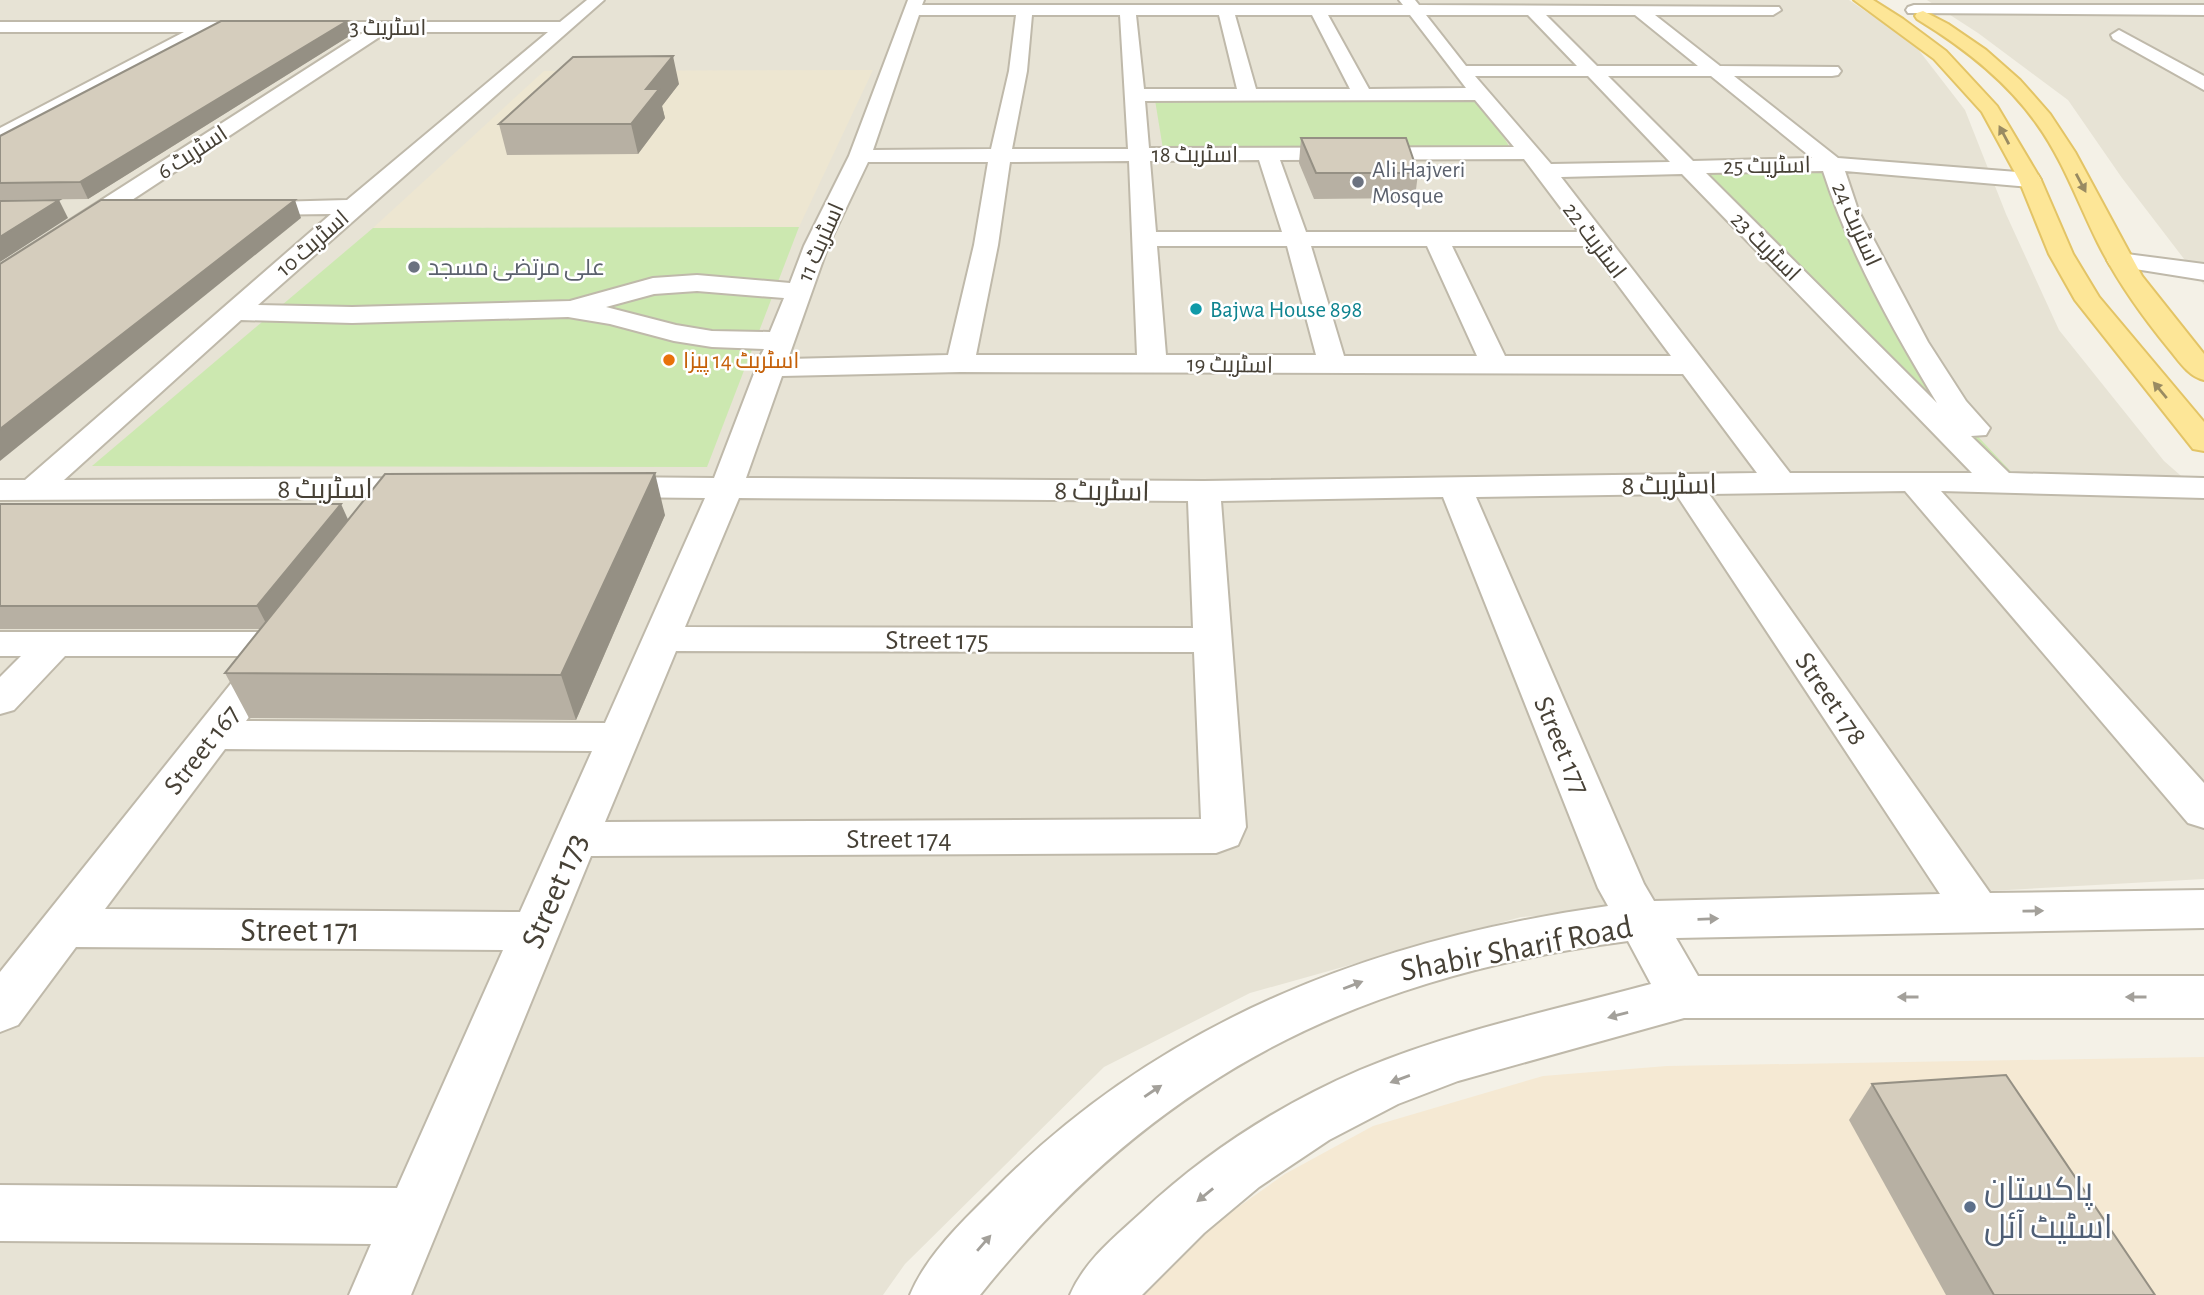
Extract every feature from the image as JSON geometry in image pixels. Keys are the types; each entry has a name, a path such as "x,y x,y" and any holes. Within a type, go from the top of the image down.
{"main road":[{"path":"1862,0 1897,22 1940,55 1965,79 1990,110 2030,180 2060,254 2088,300 2204,442"},
{"path":"1906,5 1957,35 2022,93 2056,137 2119,260 2172,337 2204,372"},
{"path":"2060,254 2119,260"}],"street":[{"name":"اسٹریٹ 10","path":"33,490 353,207 596,0"},
{"path":"913,5 1024,10 1317,9 1410,4 1531,9 1773,10"},
{"name":"اسٹریٹ 22","path":"1410,4 1461,71 1483,94 1537,162 1780,482"},
{"name":"اسٹریٹ 11","path":"727,486 768,368 816,246 860,156 913,5"},
{"path":"1906,5 2204,10"},
{"path":"1225,9 1248,95"},
{"path":"1317,9 1363,95"},
{"name":"اسٹریٹ 23","path":"1531,9 1686,166 2014,483"},
{"path":"960,363 986,245 1000,155 1018,71 1024,10"},
{"path":"1128,10 1152,363"},
{"name":"اسٹریٹ 24","path":"1639,10 1832,164 1847,210 1914,342 1955,407 2014,483"},
{"name":"اسٹریٹ 3","path":"0,27 566,27"},
{"path":"11,46 55,27"},
{"path":"0,136 206,27"},
{"name":"اسٹریٹ 6","path":"0,276 383,27"},
{"path":"1957,35 1984,35"},
{"path":"2154,35 2112,35 2204,84"},
{"path":"1461,71 1832,71"},
{"path":"1135,95 1483,94"},
{"path":"1268,154 1297,240 1333,365"},
{"name":"اسٹریٹ 18","path":"860,156 1268,154 1537,162"},
{"name":"اسٹریٹ 25","path":"1537,162 1686,166 1832,164 2030,180"},
{"path":"216,208 353,207"},
{"path":"66,208 147,208"},
{"path":"1143,239 1594,239"},
{"path":"1436,239 1496,366"},
{"path":"2119,260 2204,272"},
{"path":"568,309 653,286 697,283 799,291"},
{"path":"234,312 352,315 568,309 613,316 674,333 712,339 779,341"},
{"name":"اسٹریٹ 19","path":"768,368 960,363 1691,365"},
{"path":"1914,481 2204,812"},
{"name":"اسٹریٹ 8","path":"578,487 1204,491 1455,485 1914,481 2204,488"},
{"name":"Street 177","path":"1455,485 1622,888 1684,997"},
{"name":"Street 178","path":"1686,485 1977,911"},
{"name":"Street 173","path":"380,1295 727,486"},
{"path":"370,530 401,488"},
{"name":"اسٹریٹ 8","path":"0,490 455,488"},
{"path":"1204,491 1212,640"},
{"name":"Street 167","path":"0,1010 295,629 55,644"},
{"name":"Street 175","path":"661,639 1212,640"},
{"name":"Street 174","path":"575,839 1216,836 1222,833 1224,827 1212,640"},
{"path":"0,644 55,644"},
{"path":"0,701 55,644"},
{"path":"212,735 619,737"},
{"name":"Shabir Sharif Road","path":"940,1295 987,1239 1056,1168 1133,1104 1206,1054 1297,1007 1382,974 1488,945 1640,921 1977,911 2204,909"},
{"name":"Street 171","path":"63,928 536,931"},
{"path":"1101,1295 1182,1213 1239,1168 1309,1122 1379,1087 1454,1059 1684,997 2204,997"},
{"path":"0,1213 413,1216"}],"shaded area":[{"path":"0,0 1849,0 1914,44 1965,110 2006,214 2059,330 2164,461 2204,496 2204,879 1521,917 1250,993 1104,1067 905,1264 883,1295 0,1295"},
{"path":"1927,0 2204,0 2204,285 2122,178 2068,100 1978,33"},
{"path":"873,70 799,227 373,228 544,71"},
{"path":"2204,1057 2204,1295 1135,1295 1173,1253 1285,1174 1373,1126 1543,1076 1667,1066"}],"green space":[{"path":"1480,99 1509,146 1163,149 1155,100"},
{"path":"1827,166 1948,405 2019,480 2001,479 1691,167"},
{"path":"799,227 707,467 92,466 373,228"}],"building":[{"path":"221,21 347,21 80,182 0,183 0,136"},
{"path":"673,56 646,89 659,89 631,124 499,124 573,57"},
{"path":"1301,138 1406,138 1418,173 1316,173"},
{"path":"59,200 0,237 0,201"},
{"path":"101,200 295,200 0,429 0,264"},
{"path":"655,473 561,675 225,673 385,474"},
{"path":"0,504 341,504 257,606 0,606"},
{"path":"2006,1075 2155,1295 1994,1295 1872,1084"}],"place":[{"name":"Ali Hajveri Mosque","path":"1358,182"},
{"name":"علی مرتضیٰ مسجد","path":"414,267"},
{"name":"Bajwa House 898","path":"1196,309"},
{"name":"اسٹریٹ 14 پیزا","path":"669,360"},
{"name":"پاکستان اسٹیٹ آئل","path":"1970,1207"}]}
